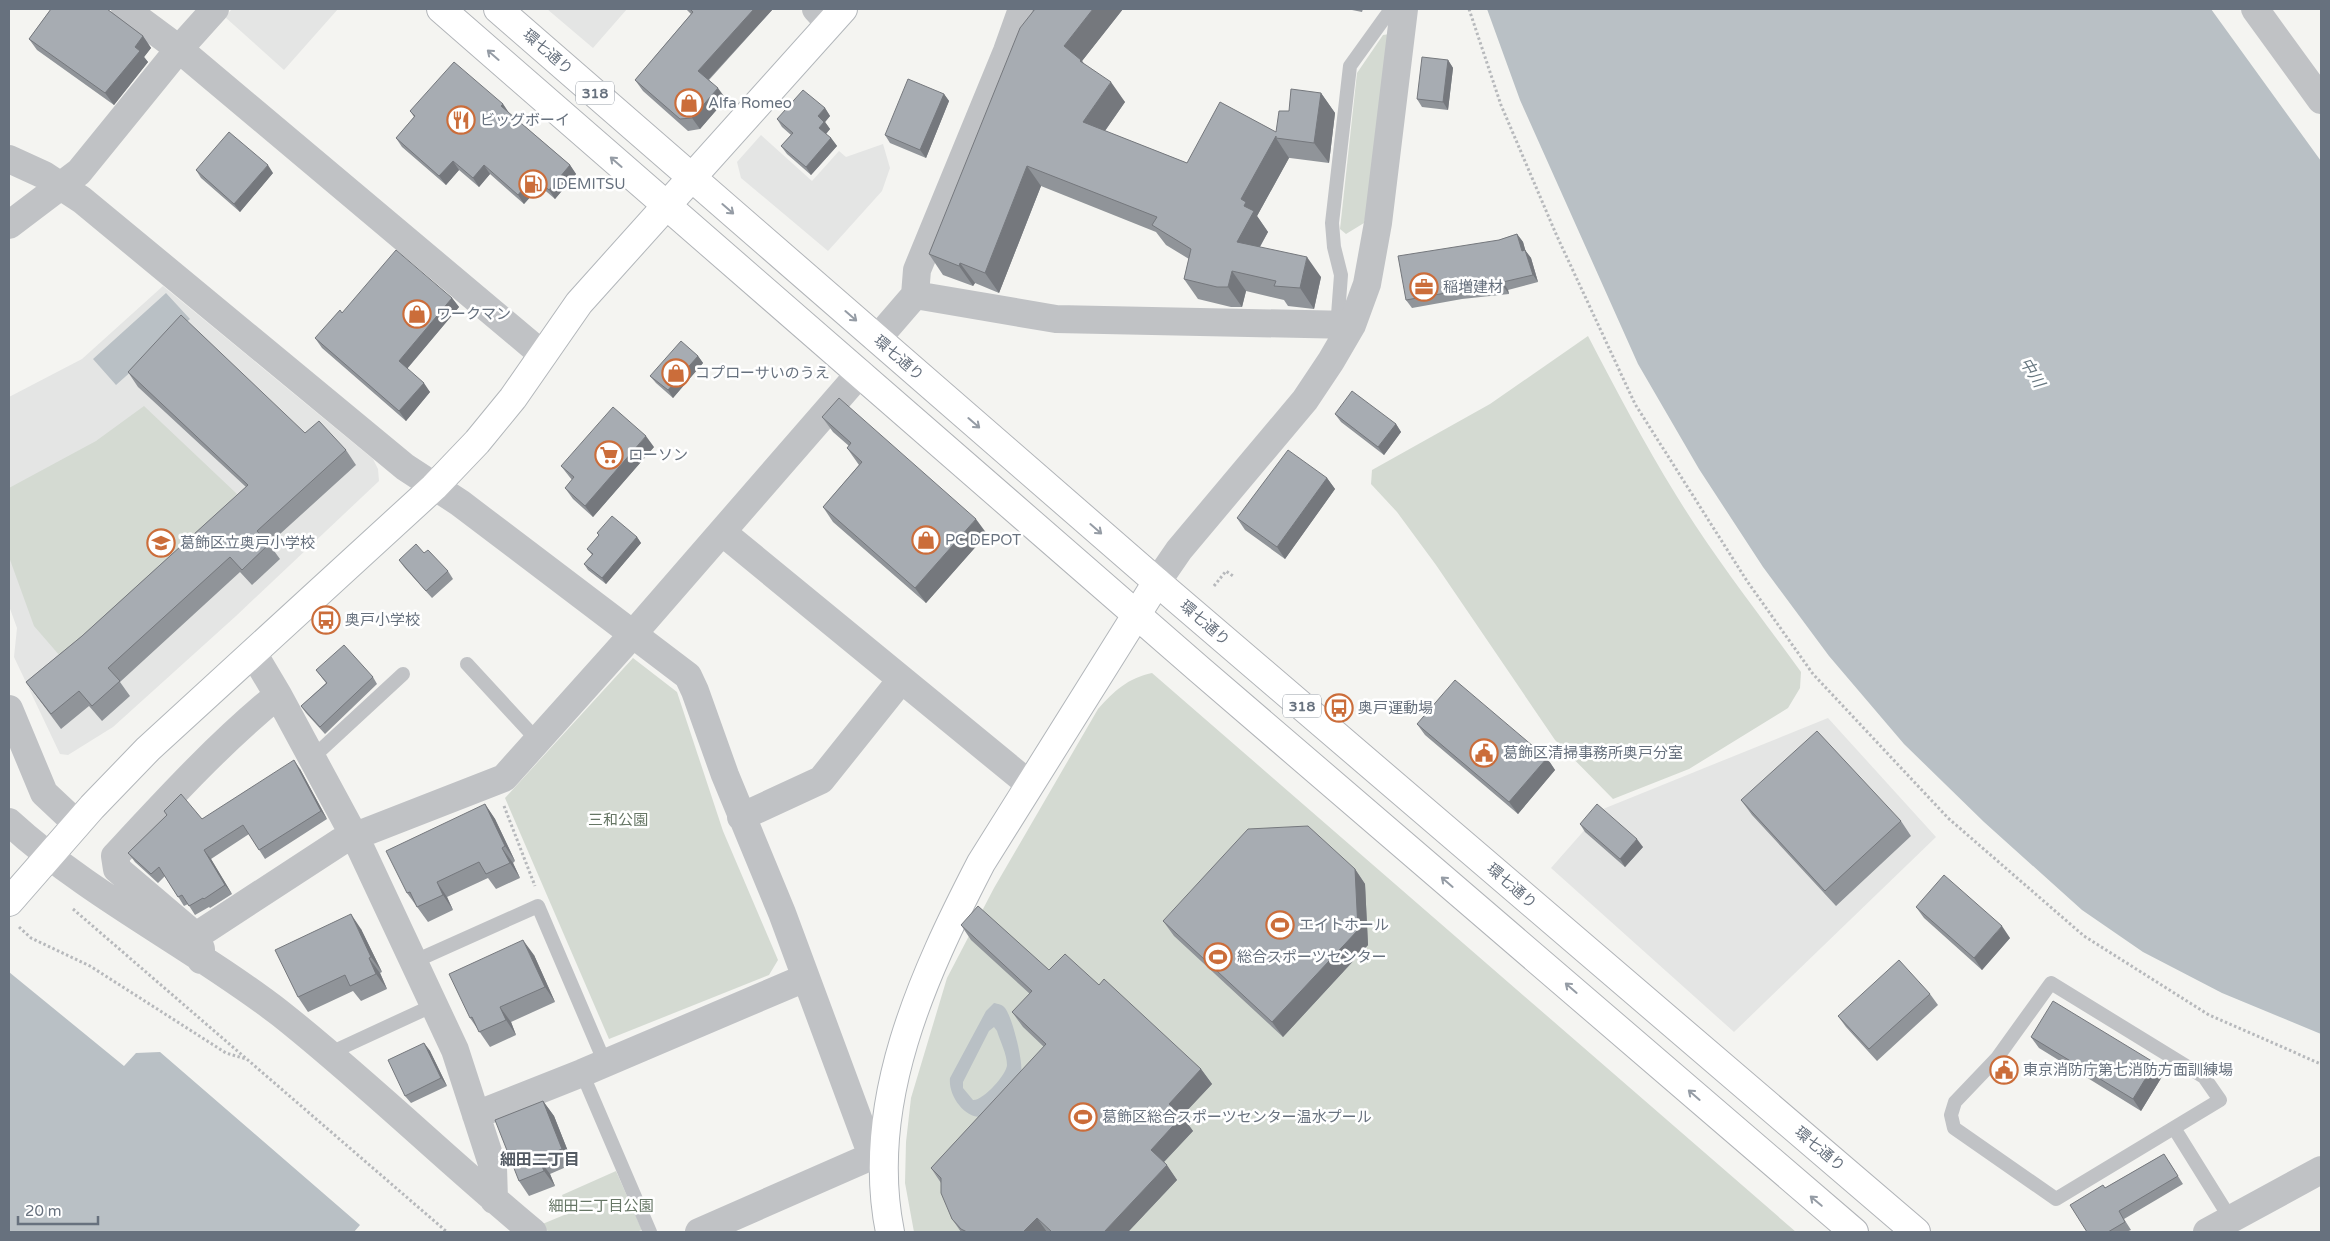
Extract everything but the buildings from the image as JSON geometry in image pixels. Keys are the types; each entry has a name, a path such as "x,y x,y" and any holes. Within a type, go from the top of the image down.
{"main road":[{"name":"318","path":"441,9 1137,615 1854,1232"},
{"name":"環七通り","path":"498,9 1157,582 1916,1232"},
{"path":"16,904 49,857 77,824 148,749 434,487 477,442 513,398 579,303 692,177 829,13"},
{"path":"890,1232 877,1156 892,1089 910,1023 935,958 956,910 981,863 1157,582"}],"street":[{"path":"125,9 179,49 543,355"},
{"path":"9,225 79,172 179,49 215,9"},
{"path":"877,339 915,295 917,270 1022,9"},
{"path":"1157,582 1179,550 1304,400 1331,361 1345,324 1367,284 1378,222 1404,9"},
{"path":"2255,9 2321,100"},
{"path":"9,159 44,175 62,186 148,253 405,467 460,503 688,676 741,817 782,913 805,978 877,1156 700,1232"},
{"path":"915,295 1056,319 1345,324"},
{"path":"199,948 340,842 495,784 504,778 633,634 860,373"},
{"path":"722,532 1029,784"},
{"path":"253,653 278,695 354,837 455,1050 493,1167 494,1200"},
{"path":"741,817 821,780 901,680"},
{"path":"278,695 235,732 115,856 116,869 160,908 199,948 384,1100 494,1200 533,1232"},
{"path":"9,709 44,793 77,824"},
{"path":"9,822 49,857 199,948"},
{"path":"476,1115 594,1068 805,978"},
{"path":"2207,1232 2321,1170"}],"lane":[{"path":"1345,324 1341,275 1334,246 1332,223 1350,66 1390,9"},
{"path":"467,664 538,741"},
{"path":"312,758 403,674"},
{"path":"413,962 538,906 650,1232"},
{"path":"2051,983 2204,1077 2220,1100 2174,1128 2056,1199 1954,1128 1951,1115 1955,1102 1997,1058 2051,983"},
{"path":"328,1054 434,1005"},
{"path":"2174,1128 2230,1218"}],"path":[{"path":"1468,9 1501,105 1556,234 1635,404 1746,581 1813,674 1948,818 2084,936 2209,1014 2321,1064"},
{"path":"1214,586 1226,571 1233,576"},
{"path":"495,784 537,891 538,906"},
{"path":"16,904 31,938 90,966 226,1053 247,1060"},
{"path":"69,906 447,1232"}],"shaded area":[{"path":"232,9 338,9 284,70 225,17"},
{"path":"547,9 627,9 593,48"},
{"path":"761,135 812,181 839,151 846,157 883,144 890,168 882,191 828,251 741,178 737,162"},
{"name":"葛飾区立奥戸小学校","path":"163,286 373,459 378,469 379,481 236,616 113,727 68,755 60,754 14,657 17,628 9,606 9,397 82,359"},
{"path":"1828,718 1936,837 1734,1032 1551,868 1603,809"}],"green space":[{"path":"1390,34 1368,207 1364,223 1346,234 1340,229 1357,73 1383,35"},
{"path":"1588,336 1641,436 1691,518 1721,563 1801,672 1800,688 1788,708 1689,769 1613,799 1555,740 1436,565 1397,512 1371,484 1372,470 1490,404"},
{"path":"144,406 237,494 114,612 60,656 34,626 9,557 9,488 96,441"},
{"name":"三和公園","path":"633,658 677,692 723,831 778,960 769,975 609,1039 505,798"},
{"name":"総合スポーツセンター","path":"1152,673 1796,1232 914,1232 905,1183 906,1142 911,1098 947,978 994,888 1098,709 1122,686 1136,678"},
{"name":"細田二丁目公園","path":"616,1171 642,1230 636,1232 549,1232 540,1225 569,1213 562,1195"}],"water":[{"name":"中川","path":"1487,9 2211,9 2321,161 2321,1034 2222,993 2143,952 2082,910 1984,822 1904,744 1829,656 1763,567 1699,469 1638,364 1520,100"},
{"path":"166,293 190,319 116,385 93,359"},
{"path":"9,972 124,1066 136,1053 160,1052 360,1225 354,1232 9,1232"},
{"path":"994,1003 1001,1005 1008,1013 1019,1051 1021,1074 982,1117 969,1114 958,1104 950,1085 950,1078 986,1011","holes":["994,1027 1006,1056 1006,1069 988,1092 973,1100 963,1088 963,1082 989,1031"]}],"place":[{"name":"Alfa Romeo","path":"689,103"},
{"name":"ビッグボーイ","path":"461,120"},
{"name":"IDEMITSU","path":"533,184"},
{"name":"稲増建材","path":"1424,287"},
{"name":"ワークマン","path":"417,314"},
{"name":"コプローサいのうえ","path":"676,373"},
{"name":"ローソン","path":"609,455"},
{"name":"PC DEPOT","path":"926,540"},
{"name":"葛飾区立奥戸小学校","path":"161,543"},
{"name":"奥戸小学校","path":"326,620"},
{"name":"奥戸運動場","path":"1339,708"},
{"name":"葛飾区清掃事務所奥戸分室","path":"1484,753"},
{"name":"エイトホール","path":"1280,925"},
{"name":"総合スポーツセンター","path":"1218,957"},
{"name":"東京消防庁第七消防方面訓練場","path":"2004,1070"},
{"name":"葛飾区総合スポーツセンター温水プール","path":"1083,1117"}],"district":[{"name":"細田二丁目","path":"540,1159"}]}
